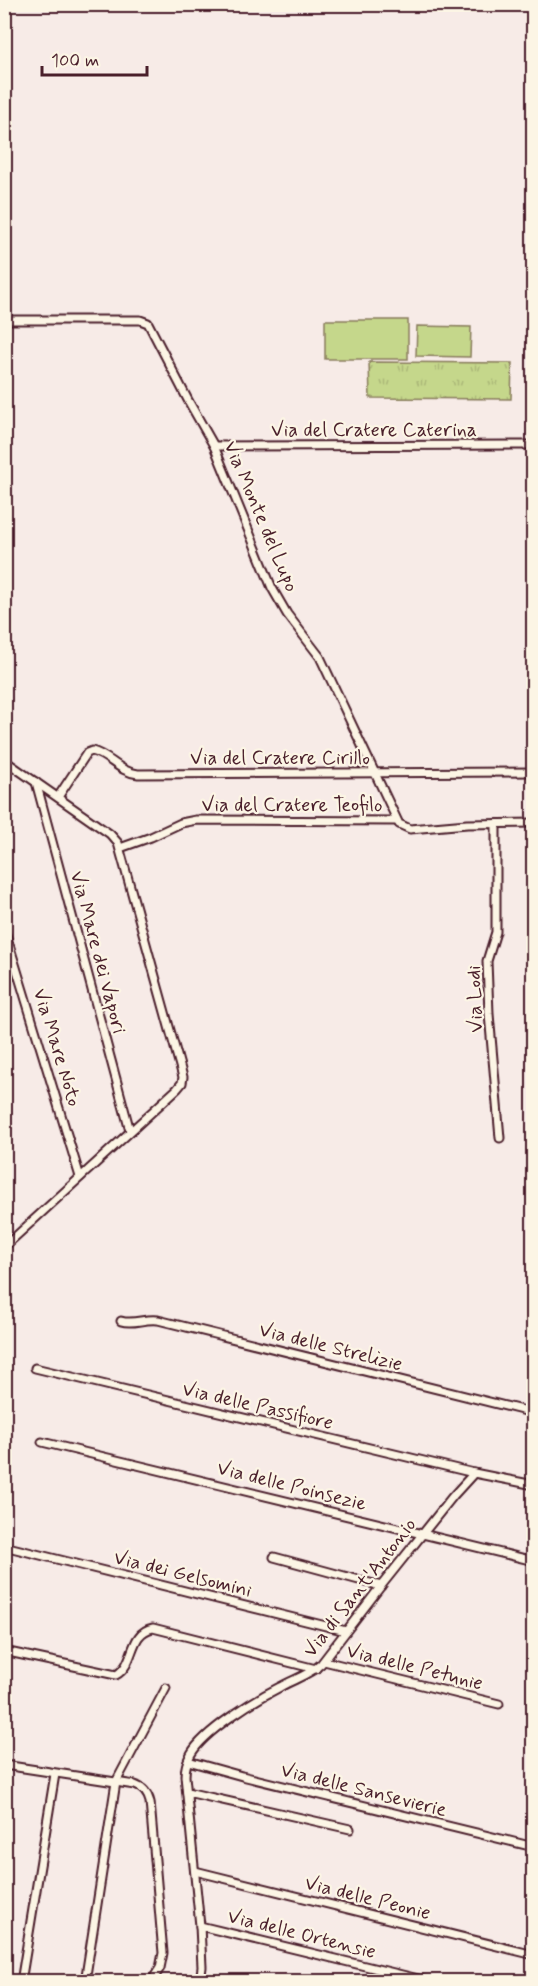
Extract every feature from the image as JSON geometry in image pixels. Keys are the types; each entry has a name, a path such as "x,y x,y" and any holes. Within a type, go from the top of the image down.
{"street":[{"name":"Via Monte del Lupo","path":"4,320 140,320 148,323 214,446 272,588 287,614 320,657 397,821"},
{"name":"Via del Cratere Caterina","path":"214,446 534,445"},
{"name":"Via del Cratere Cirillo","path":"58,797 87,753 92,751 119,768 138,774 534,772"},
{"path":"4,760 116,840 183,1077 179,1088 4,1247"},
{"name":"Via Mare dei Vapori","path":"36,782 130,1131"},
{"name":"Via del Cratere Teofilo","path":"120,848 193,820 397,821"},
{"path":"397,821 410,829 534,823"},
{"name":"Via Lodi","path":"496,824 496,930 487,961 489,1014 500,1138"},
{"name":"Via Mare Noto","path":"4,928 80,1177"},
{"name":"Via delle Strelizie","path":"121,1321 131,1323 150,1319 158,1320 534,1413"},
{"name":"Via delle Passifiore","path":"34,1368 474,1473"},
{"name":"Via delle Poinsezie","path":"42,1442 534,1561"},
{"path":"474,1473 534,1485"},
{"name":"Via di Sant'Antonio","path":"188,1761 204,1738 245,1707 271,1691 316,1669 324,1661 423,1533 474,1473"},
{"name":"Via dei Gelsomini","path":"12,1548 346,1631"},
{"path":"274,1557 381,1586"},
{"path":"4,1651 116,1675 128,1664 137,1638 153,1628 316,1669"},
{"name":"Via delle Petunie","path":"324,1661 499,1704"},
{"path":"85,1982 116,1782 166,1688"},
{"path":"188,1761 185,1772 200,1926 202,1967 200,1982"},
{"name":"Via delle Sansevierie","path":"188,1761 534,1847"},
{"path":"4,1765 116,1782 141,1788 146,1792 150,1801 163,1953 160,1968 151,1982"},
{"path":"21,1982 55,1774"},
{"path":"187,1792 350,1829"},
{"name":"Via delle Peonie","path":"195,1871 534,1955"},
{"name":"Via delle Ortensie","path":"200,1926 431,1982"}],"green space":[{"path":"325,320 408,320 408,359 325,359"},
{"path":"417,326 471,327 470,357 416,356"},
{"path":"369,362 512,363 511,399 370,398"}]}
